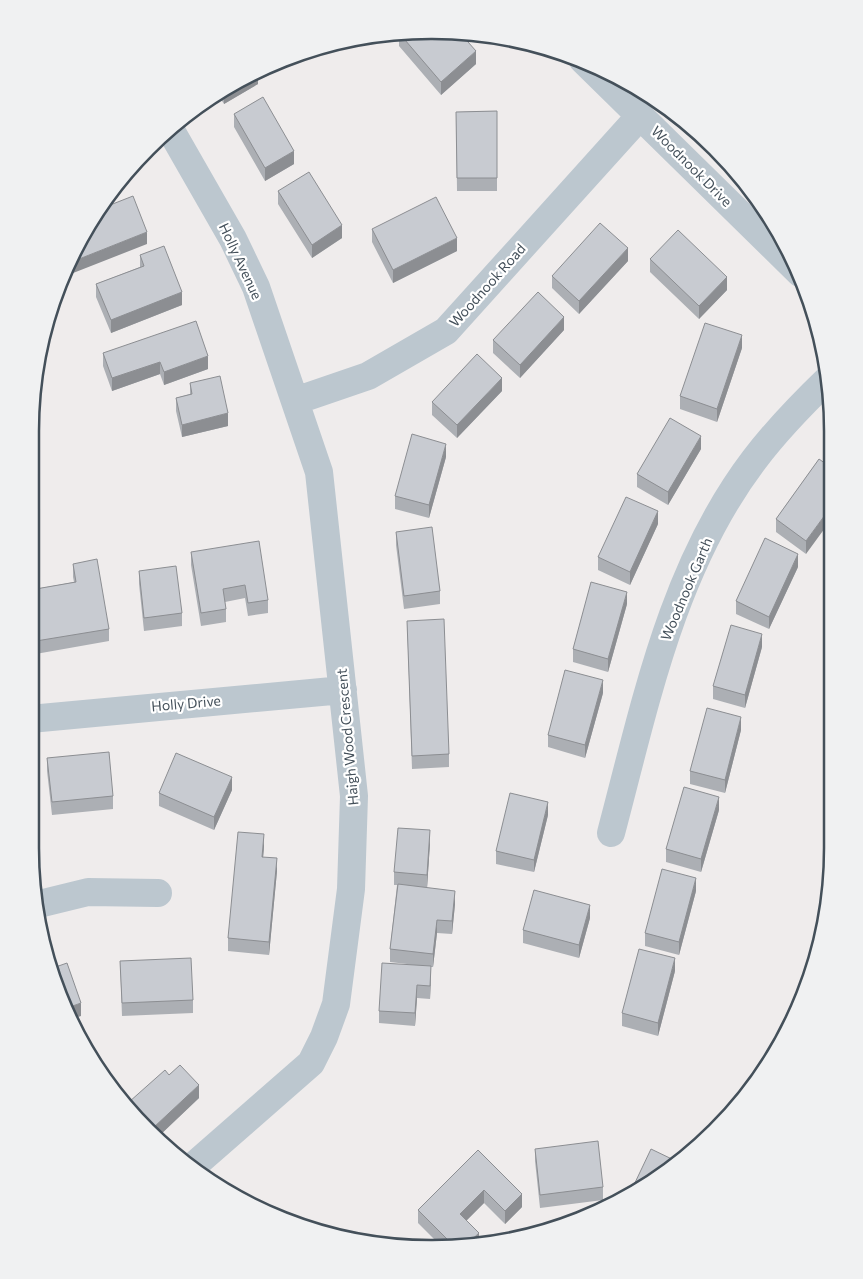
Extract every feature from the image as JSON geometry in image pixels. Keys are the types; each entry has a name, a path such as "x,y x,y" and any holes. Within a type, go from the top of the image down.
{"street":[{"name":"Woodnook Drive","path":"600,77 782,255"},
{"name":"Woodnook Road","path":"295,401 368,376 446,330 640,116"},
{"name":"Holly Avenue","path":"174,135 233,239 256,287 295,401"},
{"name":"Woodnook Garth","path":"611,833 660,651 685,582 712,527 753,460 800,405 821,385"},
{"name":"Haigh Wood Crescent","path":"197,1163 311,1063 324,1037 336,1004 352,889 354,796 319,472 295,401"},
{"name":"Holly Drive","path":"39,718 343,690"},
{"path":"43,903 59,897 88,892 158,893"}],"building":[{"path":"405,40 467,41 476,51 441,82"},
{"path":"263,97 294,151 265,168 234,114"},
{"path":"497,111 497,178 457,178 456,112"},
{"path":"309,172 342,225 312,245 278,191"},
{"path":"133,196 147,232 78,259 91,235 111,205"},
{"path":"436,197 457,238 393,270 372,229"},
{"path":"600,223 628,248 579,301 552,276"},
{"path":"678,230 727,277 699,306 650,259"},
{"path":"164,246 182,292 111,320 96,284 144,266 140,255"},
{"path":"538,292 564,317 520,365 493,340"},
{"path":"196,321 208,356 164,372 160,362 112,378 103,353"},
{"path":"705,323 742,335 717,409 680,396"},
{"path":"477,354 502,378 457,425 432,402"},
{"path":"220,376 228,413 182,425 176,398 192,394 190,383"},
{"path":"670,418 701,436 668,492 637,474"},
{"path":"412,434 446,444 429,505 395,496"},
{"path":"819,459 824,463 824,516 806,541 776,519"},
{"path":"626,497 658,511 630,572 598,557"},
{"path":"432,527 440,591 404,596 396,532"},
{"path":"765,538 798,554 769,617 736,601"},
{"path":"259,541 268,600 248,603 245,585 223,589 226,609 201,613 191,552"},
{"path":"97,559 109,629 39,641 39,588 76,582 73,564"},
{"path":"176,566 182,613 144,618 139,571"},
{"path":"591,582 627,592 608,659 573,649"},
{"path":"444,619 449,754 412,756 407,621"},
{"path":"731,625 762,634 745,695 713,686"},
{"path":"565,670 603,680 585,745 548,735"},
{"path":"707,708 741,717 725,780 690,771"},
{"path":"109,752 113,796 52,802 47,758"},
{"path":"176,753 232,777 214,817 159,793"},
{"path":"684,787 719,797 701,859 666,849"},
{"path":"510,793 548,802 534,860 496,851"},
{"path":"398,828 430,830 427,875 394,872"},
{"path":"238,832 264,834 262,857 277,858 269,942 228,938"},
{"path":"662,869 696,878 679,942 645,933"},
{"path":"398,884 455,891 452,921 437,920 433,954 390,949"},
{"path":"534,890 590,905 579,945 523,930"},
{"path":"639,949 675,958 658,1023 622,1013"},
{"path":"191,958 193,1000 122,1003 120,961"},
{"path":"67,963 81,1003 72,1006 58,966"},
{"path":"382,963 431,966 430,986 417,985 415,1013 379,1011"},
{"path":"180,1065 199,1085 155,1126 131,1100 165,1070 169,1075"},
{"path":"598,1141 603,1187 540,1195 535,1149"},
{"path":"651,1149 671,1159 650,1174 634,1184"},
{"path":"478,1150 522,1194 505,1211 484,1190 460,1214 479,1233 474,1238 447,1239 418,1210"}]}
